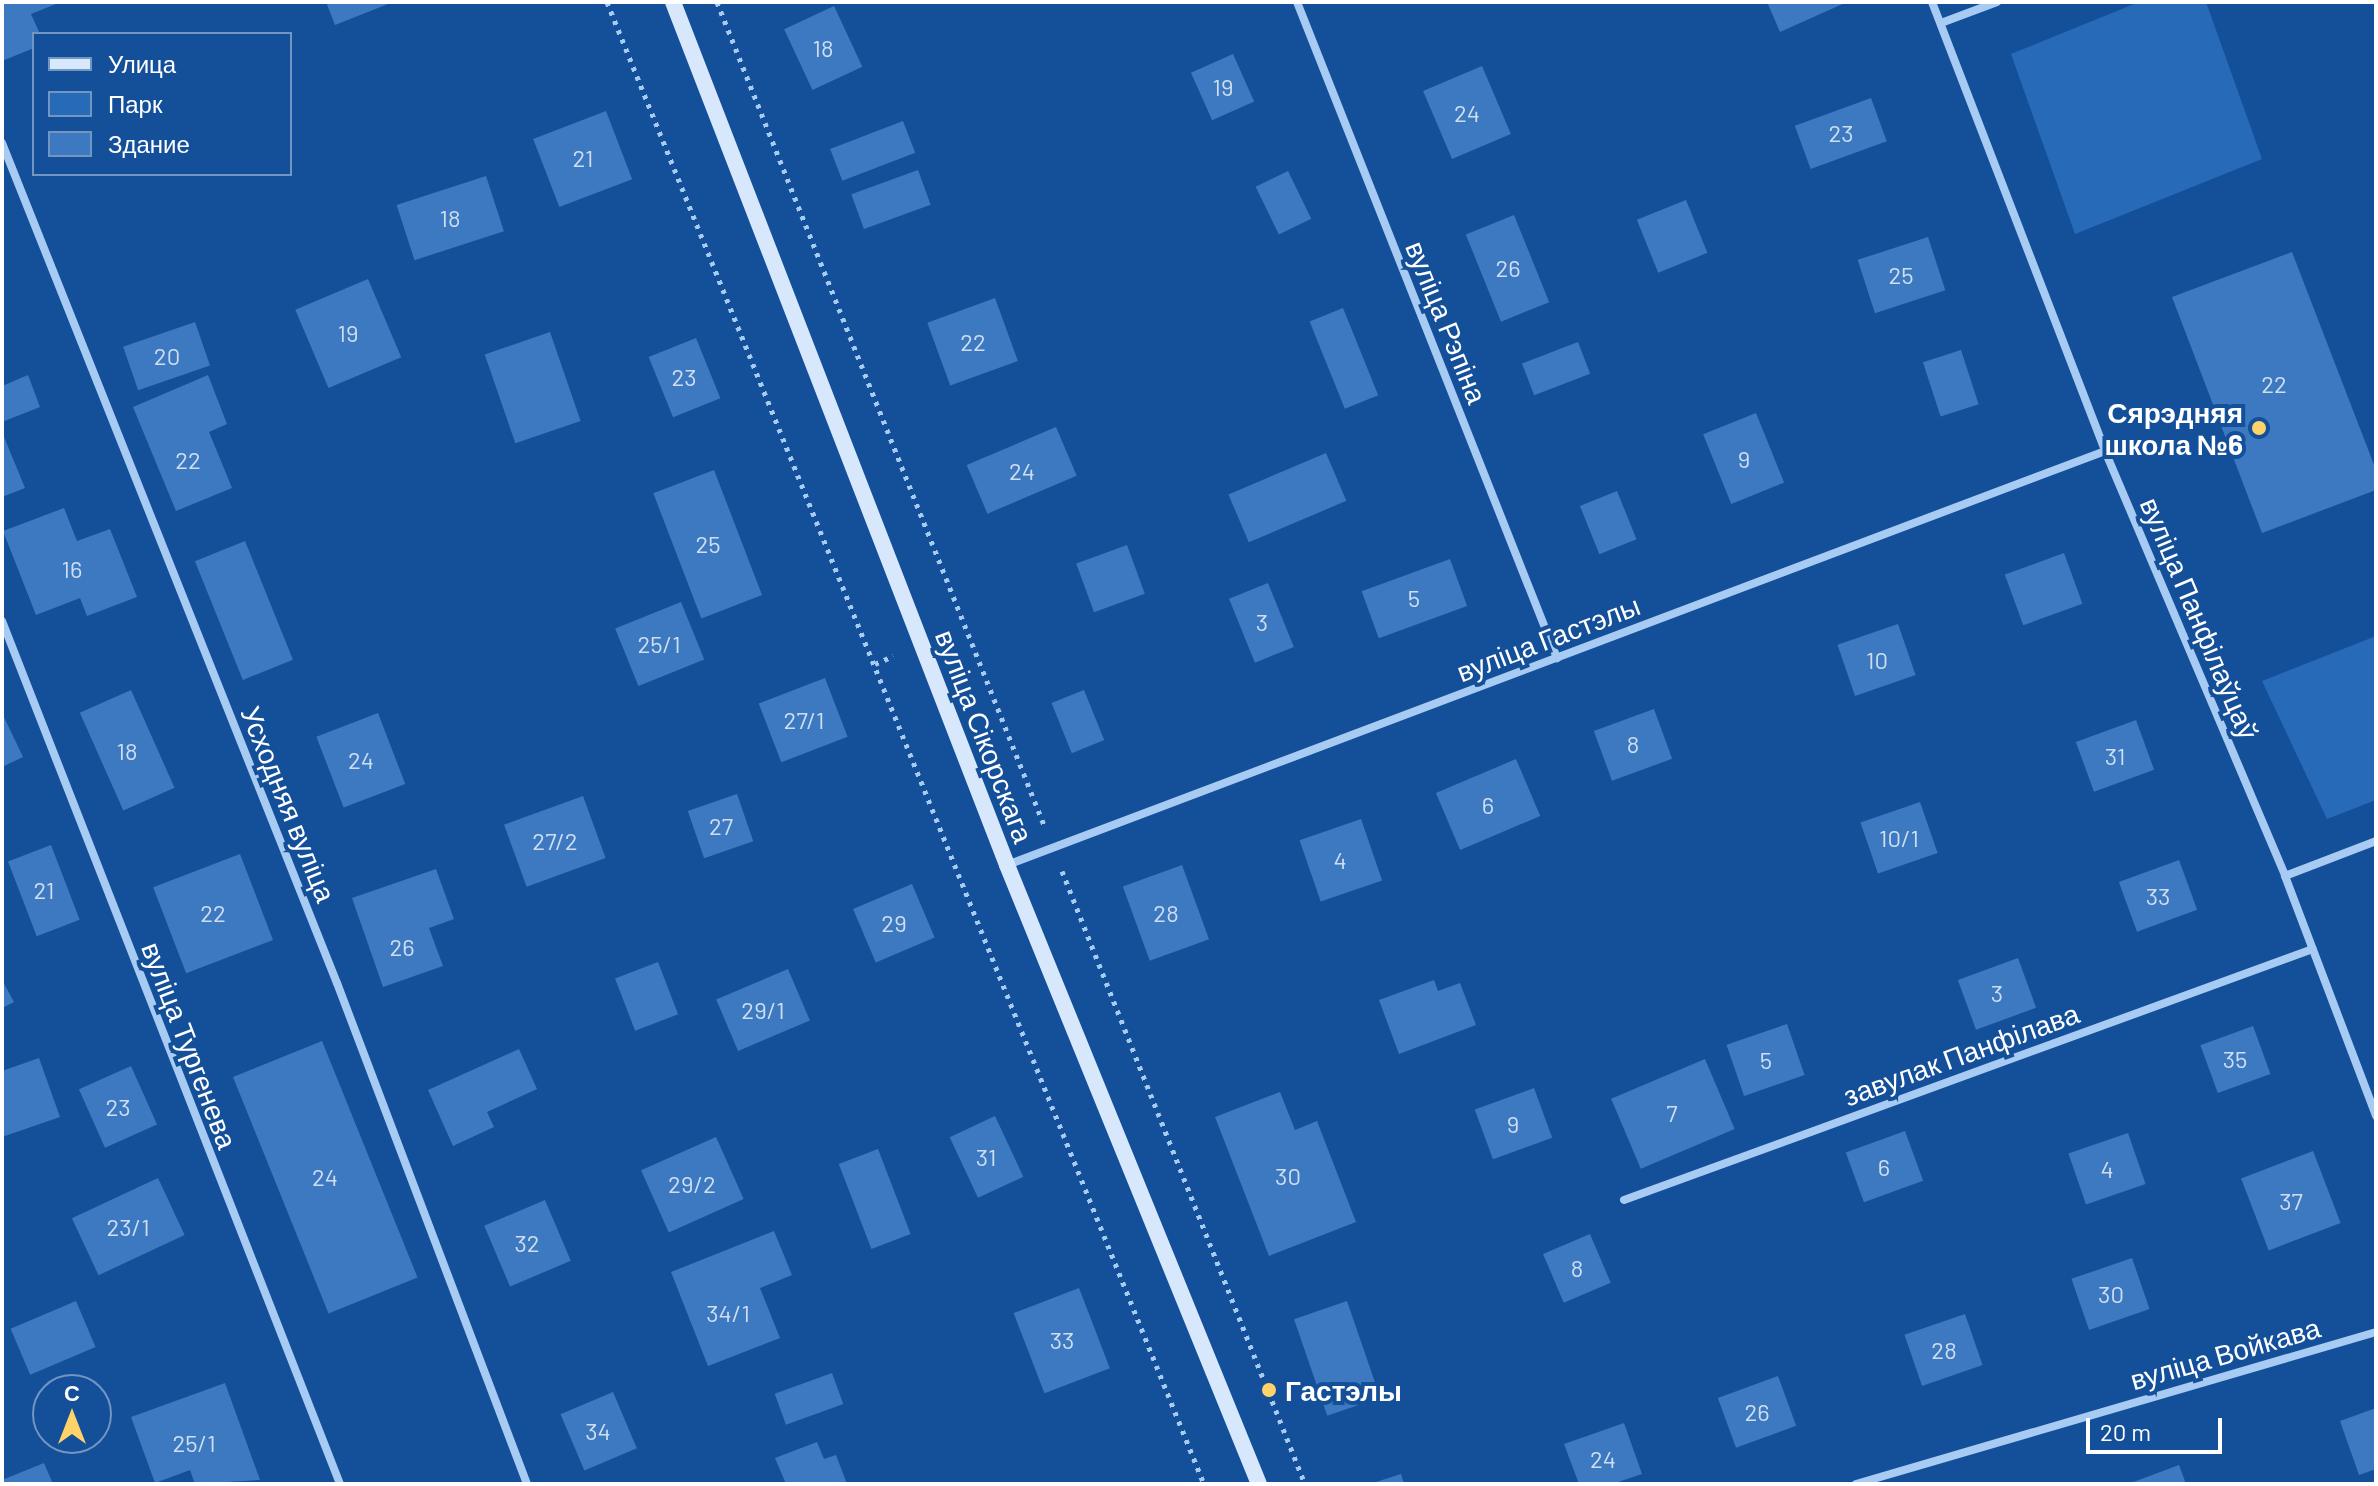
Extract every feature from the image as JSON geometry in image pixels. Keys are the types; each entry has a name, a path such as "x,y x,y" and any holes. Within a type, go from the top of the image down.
{"street":[{"name":"вуліца Сікорскага","path":"673,2 1007,865 1259,1484"},
{"name":"вуліца Рэпіна","path":"1297,2 1557,658"},
{"name":"вуліца Панфілаўцаў","path":"1932,2 2105,451 2285,876 2376,1116"},
{"path":"1941,23 1997,2"},
{"name":"Усходняя вуліца","path":"2,143 337,983 527,1484"},
{"name":"вуліца Гастэлы","path":"1007,865 2105,451"},
{"name":"вуліца Тургенева","path":"2,621 340,1484"},
{"path":"2285,876 2376,841"},
{"name":"завулак Панфілава","path":"1624,1200 2313,949"},
{"name":"вуліца Войкава","path":"1856,1484 2376,1332"}],"path":[{"path":"607,2 1204,1484"},
{"path":"717,2 1305,1484"}],"green space":[{"path":"2139,2 2206,2 2262,159 2075,234 2011,54"},
{"path":"2376,636 2376,800 2327,819 2262,681"}],"building":[{"path":"2,2 61,2 31,14 39,32 32,32 32,49 2,61"},
{"path":"326,2 393,2 335,25"},
{"path":"1767,2 1847,2 1780,32"},
{"path":"834,6 862,67 812,90 784,29"},
{"path":"1233,54 1254,102 1212,120 1191,73"},
{"path":"1482,66 1511,134 1452,159 1423,91"},
{"path":"1871,98 1887,141 1811,169 1795,126"},
{"path":"606,111 632,179 559,207 533,139"},
{"path":"903,121 915,153 842,181 830,149"},
{"path":"918,170 931,205 864,229 851,194"},
{"path":"1288,171 1311,219 1279,234 1256,187"},
{"path":"486,176 504,231 415,260 397,205"},
{"path":"1686,200 1707,253 1658,273 1637,220"},
{"path":"1514,215 1549,302 1501,322 1466,234"},
{"path":"1928,237 1945,290 1875,313 1858,260"},
{"path":"2292,252 2376,470 2376,490 2262,533 2172,297"},
{"path":"368,279 401,357 328,388 295,310"},
{"path":"995,298 1018,361 950,386 927,323"},
{"path":"1343,308 1378,395 1345,409 1310,321"},
{"path":"195,322 210,365 138,390 123,347"},
{"path":"550,332 581,421 515,443 485,354"},
{"path":"696,338 720,398 673,417 649,357"},
{"path":"1578,342 1590,374 1534,395 1522,364"},
{"path":"1961,350 1979,404 1941,417 1923,362"},
{"path":"28,375 40,407 2,422 2,386"},
{"path":"208,375 227,424 209,432 232,488 176,511 133,407"},
{"path":"1756,413 1784,483 1731,504 1703,434"},
{"path":"1056,427 1077,476 987,514 967,465"},
{"path":"2,432 25,488 2,497"},
{"path":"1326,453 1346,501 1249,542 1228,494"},
{"path":"714,470 762,595 701,618 653,493"},
{"path":"1617,491 1636,539 1599,554 1580,506"},
{"path":"64,508 77,541 110,529 137,597 87,616 80,598 36,615 3,531"},
{"path":"245,541 293,660 243,680 195,561"},
{"path":"1127,545 1145,594 1094,612 1076,563"},
{"path":"2064,553 2082,604 2023,625 2005,575"},
{"path":"1450,559 1467,606 1379,638 1362,591"},
{"path":"1268,583 1294,647 1255,663 1229,599"},
{"path":"681,602 704,659 638,686 615,629"},
{"path":"1898,624 1916,675 1855,696 1837,645"},
{"path":"825,678 848,737 781,762 759,703"},
{"path":"131,690 175,788 123,811 80,713"},
{"path":"1084,690 1104,740 1072,753 1052,703"},
{"path":"1654,709 1672,759 1612,781 1594,731"},
{"path":"2,713 23,757 2,767"},
{"path":"378,713 405,784 344,808 316,737"},
{"path":"2136,720 2154,770 2094,792 2076,742"},
{"path":"1516,759 1540,816 1460,850 1436,793"},
{"path":"737,794 753,841 704,858 688,811"},
{"path":"583,796 606,858 527,887 504,825"},
{"path":"1920,802 1938,853 1878,874 1860,823"},
{"path":"1361,819 1382,880 1321,902 1300,840"},
{"path":"51,845 80,920 37,936 8,861"},
{"path":"240,854 273,940 186,973 153,887"},
{"path":"2179,860 2197,910 2137,932 2119,882"},
{"path":"1182,865 1209,939 1150,961 1123,887"},
{"path":"436,869 454,919 429,928 443,966 383,987 352,898"},
{"path":"912,884 935,937 876,962 853,909"},
{"path":"2018,958 2036,1008 1976,1030 1958,980"},
{"path":"658,962 678,1014 635,1031 615,978"},
{"path":"788,969 810,1021 738,1051 716,999"},
{"path":"2,980 14,1002 2,1008"},
{"path":"1434,980 1438,991 1460,983 1476,1025 1399,1054 1379,1000"},
{"path":"1787,1024 1805,1075 1744,1096 1726,1045"},
{"path":"2253,1026 2270,1074 2218,1093 2200,1045"},
{"path":"322,1041 418,1277 329,1313 233,1077"},
{"path":"519,1049 537,1089 487,1112 494,1127 453,1146 428,1090"},
{"path":"39,1058 60,1117 2,1137 2,1071"},
{"path":"1705,1059 1735,1129 1641,1169 1611,1099"},
{"path":"131,1066 157,1124 105,1148 79,1089"},
{"path":"1534,1088 1552,1138 1493,1159 1475,1110"},
{"path":"1280,1092 1295,1130 1317,1121 1356,1222 1269,1256 1215,1117"},
{"path":"995,1116 1023,1177 978,1198 950,1137"},
{"path":"1905,1131 1923,1181 1864,1202 1846,1153"},
{"path":"2128,1133 2146,1184 2086,1205 2068,1154"},
{"path":"716,1137 744,1199 669,1232 641,1170"},
{"path":"878,1149 911,1234 871,1249 839,1164"},
{"path":"2313,1151 2341,1223 2269,1250 2241,1179"},
{"path":"158,1178 185,1235 99,1275 72,1218"},
{"path":"545,1200 571,1261 510,1287 484,1226"},
{"path":"774,1231 792,1275 760,1288 780,1338 708,1366 671,1272"},
{"path":"1590,1234 1611,1283 1564,1303 1543,1254"},
{"path":"2132,1258 2150,1309 2089,1330 2071,1279"},
{"path":"1079,1288 1110,1368 1044,1393 1014,1313"},
{"path":"76,1301 96,1347 30,1375 11,1329"},
{"path":"1347,1301 1380,1397 1327,1416 1294,1319"},
{"path":"1965,1314 1983,1365 1922,1386 1904,1335"},
{"path":"832,1373 843,1404 786,1425 775,1394"},
{"path":"1778,1376 1796,1426 1736,1448 1718,1398"},
{"path":"225,1383 260,1480 195,1484 190,1470 155,1483 131,1417"},
{"path":"613,1392 637,1448 584,1470 561,1414"},
{"path":"2376,1408 2376,1469 2359,1475 2340,1421"},
{"path":"1624,1423 1642,1474 1612,1484 1579,1484 1564,1444"},
{"path":"817,1442 824,1459 836,1455 847,1484 786,1484 775,1458"},
{"path":"44,1463 53,1484 2,1484 2,1480"},
{"path":"2179,1465 2186,1484 2128,1484"},
{"path":"1401,1474 1404,1484 1373,1484 1373,1483"}],"place":[{"name":"Сярэдняя школа №6","path":"2259,428"},
{"name":"Гастэлы","path":"1269,1390"}]}
